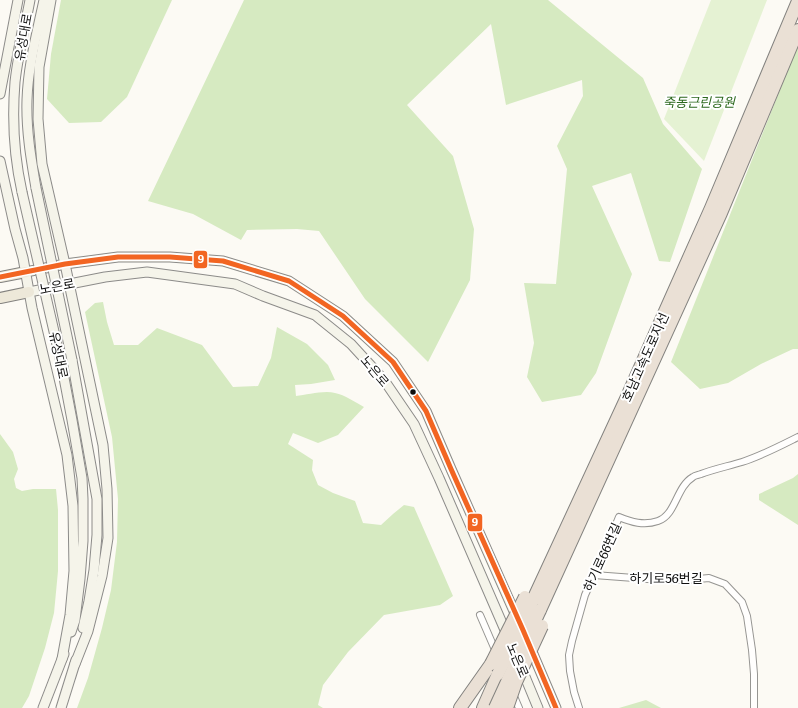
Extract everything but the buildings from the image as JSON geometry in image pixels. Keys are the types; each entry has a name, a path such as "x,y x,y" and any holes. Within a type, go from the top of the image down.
{"highway":[{"name":"호남고속도로지선","path":"630,401 798,2"},
{"name":"호남고속도로지선","path":"495,708 536,606 630,401 721,212 798,30"},
{"path":"507,708 516,682 536,606 630,401"},
{"name":"호남고속도로지선","path":"483,708 536,606"},
{"path":"460,708 490,664 536,606"}],"main road":[{"path":"0,94 18,0"},
{"name":"유성대로","path":"30,0 15,81 13,113 14,146 18,174 61,362 81,471 83,499 83,541 75,620 43,708"},
{"name":"유성대로","path":"44,0 30,68 27,99 27,130 29,150 72,360 97,499 97,535 94,570 89,601 74,664 61,708"},
{"path":"51,0 39,67 38,119 42,164 70,283 103,445 107,489 108,538 102,576 90,623 82,647 74,664"},
{"path":"0,161 67,455 73,506 74,571 70,615 62,659"},
{"name":"노은로","path":"26,272 65,264 118,257 170,257 223,261 289,281 343,316 393,362 426,411 556,708"},
{"path":"0,277 26,272"},
{"name":"노은로","path":"29,292 105,277 147,272 235,284 315,315 339,334 351,344 384,380 414,424 440,478 538,708"},
{"path":"0,298 29,292"}],"street":[{"name":"하기로66번길","path":"579,708 570,671 569,655 585,595 619,517 632,522 646,523 658,521 668,515 684,485 693,477 744,461 798,437"},
{"name":"하기로56번길","path":"594,575 660,580 709,578 725,584 742,602 747,616 754,674 754,708"},
{"path":"480,615 519,708"},
{"path":"493,646 509,639"}],"green space":[{"path":"61,0 172,0 127,97 101,122 69,123 47,99 51,54"},
{"path":"244,0 548,0 643,78 663,124 702,169 670,262 659,261 631,173 592,186 632,274 596,373 581,395 542,402 527,377 534,343 524,283 556,284 567,169 557,146 583,96 582,80 506,105 491,24 407,105 453,156 474,229 470,280 428,362 365,299 319,231 297,229 247,230 241,240 193,214 148,201"},
{"name":"죽동근린공원","path":"711,0 767,0 704,161 664,119"},
{"path":"798,45 798,349 793,349 761,364 728,383 700,389 671,362"},
{"path":"103,302 114,345 138,345 157,328 202,345 233,387 258,386 271,358 277,327 307,344 328,365 335,380 295,385 296,396 331,392 342,395 364,407 338,435 318,443 293,433 288,444 313,460 312,470 318,485 333,493 355,501 363,523 381,525 404,505 414,507 453,596 440,605 384,615 348,652 323,685 318,705 323,708 77,708 88,678 102,628 111,590 117,542 118,499 112,437 85,312 95,303"},
{"path":"0,434 13,452 18,469 14,479 16,488 22,491 33,489 56,489 58,510 58,571 54,613 45,648 29,696 22,708 0,708"},
{"path":"798,474 798,525 759,500 759,494 793,478"},
{"path":"646,700 661,708 619,708"}],"transit line":[{"name":"9","path":"0,277 65,264 118,257 170,257 223,261 289,281 343,316 393,362 426,411 556,708"}]}
